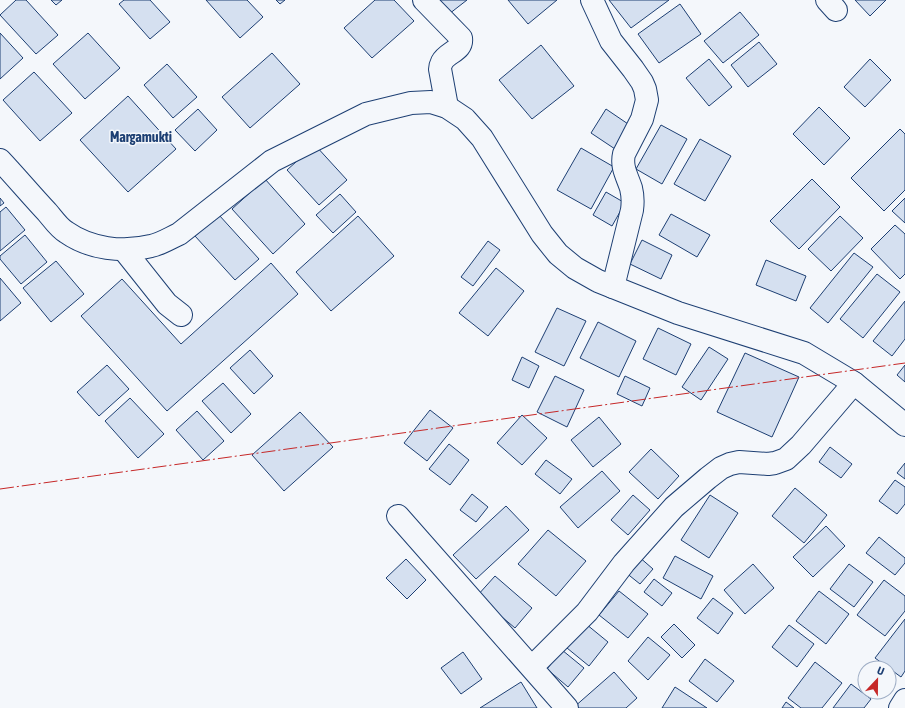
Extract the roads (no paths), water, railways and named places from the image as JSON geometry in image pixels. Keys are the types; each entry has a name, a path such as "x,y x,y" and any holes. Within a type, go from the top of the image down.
{"street":[{"path":"424,0 461,38 462,43 460,47 441,63 440,69 447,107"},
{"path":"592,0 611,41 633,68 642,82 647,100 642,119 624,154 623,165 631,188 633,200 632,210 612,287"},
{"path":"0,160 65,232 88,243 109,249 124,250 152,246 178,234 272,161 366,114 411,102 432,102 447,107 465,119 482,138 542,234 558,254 575,268 612,287 678,312 804,353 854,383 905,425"},
{"path":"124,250 167,304 181,314"},
{"path":"532,667 587,612 624,564 674,507 721,468 730,464 739,462 768,464 786,459 801,446 854,383"},
{"path":"398,516 567,708"},
{"path":"900,708 905,700"}],"district":[{"name":"Margamukti","path":"141,137"}]}
